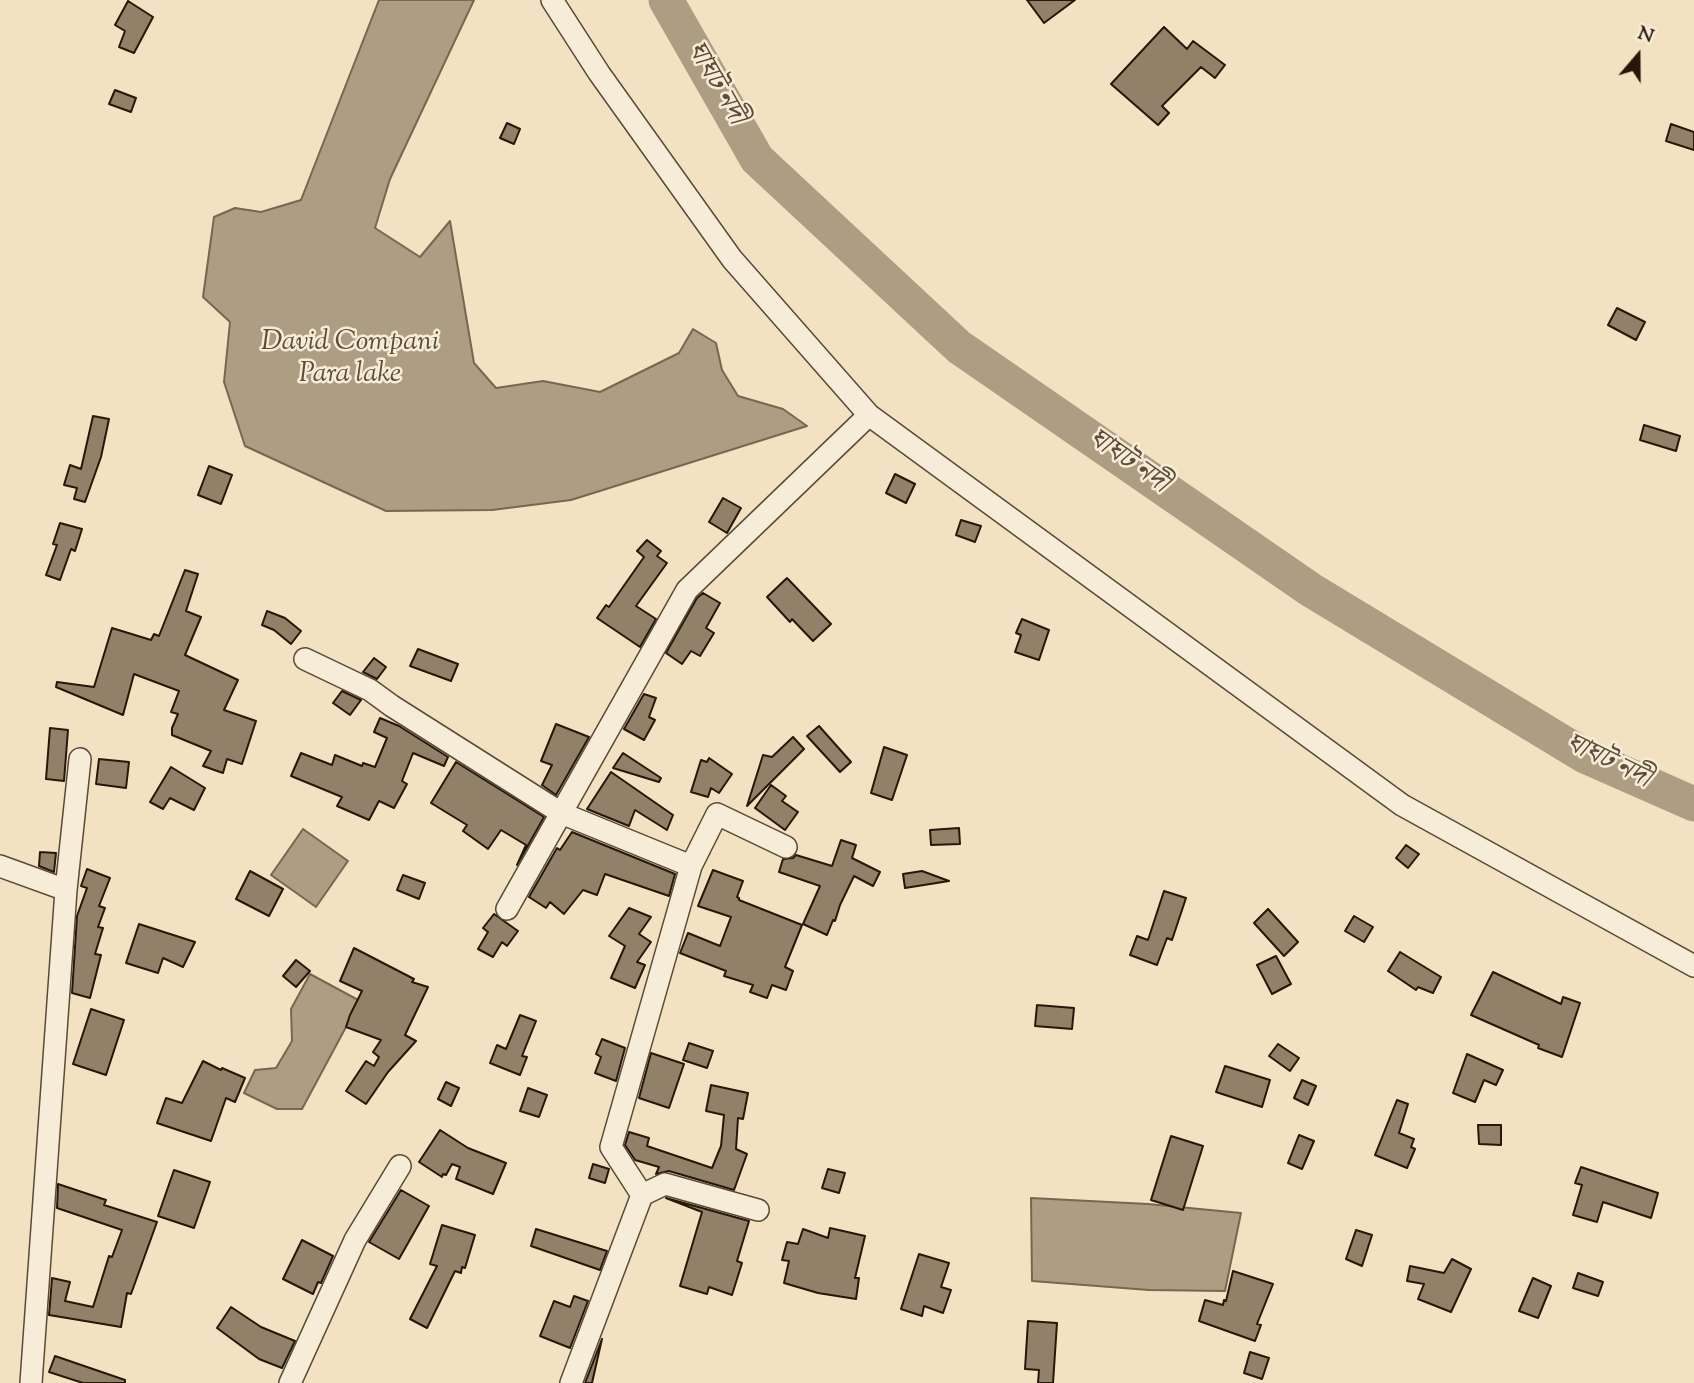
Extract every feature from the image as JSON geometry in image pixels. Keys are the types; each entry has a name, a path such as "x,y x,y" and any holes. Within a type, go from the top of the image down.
{"street":[{"path":"552,0 599,72 732,259 869,415 1402,805 1694,966"},
{"path":"507,909 687,590 869,415"},
{"path":"305,659 370,690 562,813 691,866"},
{"path":"31,1383 66,890 80,759"},
{"path":"642,1195 611,1147 691,866 717,814 786,847"},
{"path":"0,866 66,890"},
{"path":"290,1383 355,1240 400,1166"},
{"path":"570,1383 642,1195 665,1184 758,1210"}],"water":[{"name":"David Compani Para lake","path":"379,0 474,0 390,179 375,228 420,257 450,221 474,363 496,388 543,381 600,392 679,353 693,329 716,343 722,370 738,396 783,409 807,426 571,500 492,510 386,511 245,446 224,382 230,322 203,297 214,217 235,208 261,212 301,200"},
{"path":"303,829 348,861 316,907 271,875"},
{"path":"310,974 360,1001 302,1109 277,1109 244,1093 255,1070 276,1068 292,1041 291,1009"},
{"path":"1031,1198 1148,1204 1241,1213 1225,1291 1149,1290 1032,1281"}],"building":[{"path":"1027,0 1075,0 1044,23"},
{"path":"128,1 153,17 134,53 119,47 125,31 115,25"},
{"path":"1164,27 1187,49 1193,41 1225,65 1215,78 1201,67 1162,106 1169,113 1158,125 1111,84"},
{"path":"115,90 136,98 131,112 109,104"},
{"path":"507,123 520,129 514,144 500,138"},
{"path":"1671,124 1694,132 1694,150 1666,141"},
{"path":"1617,308 1645,322 1636,340 1608,325"},
{"path":"93,416 109,419 101,457 85,502 74,499 77,488 64,485 70,465 81,469"},
{"path":"1644,425 1680,436 1676,451 1640,440"},
{"path":"209,466 232,475 221,504 198,495"},
{"path":"895,474 915,484 906,503 886,493"},
{"path":"723,498 741,508 727,533 709,522"},
{"path":"961,520 981,526 975,542 956,535"},
{"path":"60,523 82,529 75,551 71,549 60,580 46,575 57,545 53,544"},
{"path":"647,540 661,551 657,556 667,563 636,606 656,619 640,647 597,618 606,605 609,607 644,557 637,551"},
{"path":"185,570 198,574 186,611 201,617 185,655 238,680 224,710 256,721 242,764 227,759 223,773 203,766 211,751 172,735 178,714 171,712 179,691 134,674 123,715 56,687 57,682 94,687 112,628 151,640 154,634 159,636"},
{"path":"787,578 831,624 813,641 792,619 790,622 767,597"},
{"path":"703,593 720,603 706,628 714,633 700,656 691,651 682,664 666,653 697,598"},
{"path":"267,611 285,618 301,631 291,644 274,630 262,625"},
{"path":"1022,619 1049,630 1039,660 1015,652 1021,635 1016,633"},
{"path":"418,649 458,664 451,681 410,666"},
{"path":"374,658 386,667 377,679 363,672"},
{"path":"342,691 361,700 350,715 333,703"},
{"path":"644,694 656,698 649,717 655,720 644,740 624,729"},
{"path":"380,718 399,726 448,757 444,766 413,753 402,781 407,784 394,808 379,801 369,820 337,806 342,797 291,776 301,753 332,765 335,755 362,766 363,763 375,767 387,738 374,732"},
{"path":"556,724 589,737 556,795 542,785 552,765 541,761"},
{"path":"819,726 851,762 840,772 807,736"},
{"path":"50,728 68,730 64,781 46,779"},
{"path":"793,737 804,749 747,806 763,755 772,757"},
{"path":"884,747 907,755 892,800 871,793"},
{"path":"623,753 661,778 659,782 613,768"},
{"path":"709,758 732,774 719,793 711,788 708,797 691,792 701,760 707,762"},
{"path":"99,759 129,762 126,788 96,784"},
{"path":"456,762 544,817 517,865 526,845 501,830 488,849 463,831 467,825 431,803"},
{"path":"171,767 205,788 194,810 170,798 163,809 150,802"},
{"path":"611,772 673,815 667,830 635,810 629,826 587,809"},
{"path":"771,785 786,796 782,801 798,812 785,830 755,808"},
{"path":"959,828 960,844 931,845 930,830"},
{"path":"572,832 675,874 669,896 605,874 597,895 583,890 564,914 550,902 546,908 529,897 557,848 560,850"},
{"path":"841,840 856,845 852,858 880,872 873,886 854,876 827,935 803,924 820,886 779,872 783,859 796,855 832,866"},
{"path":"1406,845 1419,854 1408,868 1396,858"},
{"path":"40,852 56,853 54,872 39,866"},
{"path":"87,869 110,878 99,906 105,908 98,927 103,928 95,954 101,955 90,998 72,993 77,916 87,888 81,886"},
{"path":"713,870 743,881 737,897 739,900 802,925 785,967 793,971 786,990 772,985 767,998 750,992 753,985 724,976 726,971 680,953 688,933 720,946 731,917 698,906"},
{"path":"250,871 283,889 269,916 236,899"},
{"path":"922,871 949,881 905,888 903,874"},
{"path":"403,875 425,883 419,899 397,890"},
{"path":"1164,891 1186,898 1172,940 1167,938 1157,965 1130,955 1137,936 1148,940"},
{"path":"629,908 651,917 639,934 651,942 637,962 645,965 635,988 611,978 625,946 609,936"},
{"path":"1268,909 1298,942 1284,956 1254,923"},
{"path":"494,914 518,931 507,946 502,942 493,957 478,949 488,932 483,928"},
{"path":"1354,916 1373,927 1364,942 1345,931"},
{"path":"139,924 195,942 183,967 163,958 158,973 126,963"},
{"path":"354,948 414,979 412,982 428,987 405,1035 416,1041 388,1072 366,1104 346,1091 366,1061 374,1066 379,1057 373,1052 381,1040 346,1027 362,991 340,981"},
{"path":"1400,952 1441,977 1433,993 1418,987 1416,990 1388,971"},
{"path":"1276,956 1291,984 1272,994 1257,965"},
{"path":"296,960 310,971 296,987 283,976"},
{"path":"1493,972 1561,1004 1563,997 1580,1003 1562,1057 1471,1015"},
{"path":"1037,1005 1074,1008 1072,1029 1035,1026"},
{"path":"91,1009 124,1020 106,1075 73,1064"},
{"path":"520,1015 536,1021 522,1056 527,1057 520,1075 490,1063 497,1045 506,1049"},
{"path":"602,1039 625,1048 616,1081 595,1073 601,1057 596,1054"},
{"path":"689,1043 713,1051 707,1068 683,1060"},
{"path":"1278,1044 1299,1058 1290,1071 1269,1056"},
{"path":"651,1053 684,1064 669,1108 639,1098"},
{"path":"1467,1054 1503,1070 1496,1085 1484,1080 1475,1102 1453,1093"},
{"path":"203,1061 245,1078 235,1102 226,1098 211,1141 157,1123 166,1098 182,1103"},
{"path":"1225,1066 1270,1080 1262,1107 1216,1092"},
{"path":"1302,1080 1316,1086 1308,1105 1294,1098"},
{"path":"446,1082 459,1088 451,1106 438,1099"},
{"path":"711,1085 748,1093 743,1119 738,1118 736,1149 747,1154 734,1190 669,1171 656,1174 659,1167 635,1160 625,1145 629,1132 649,1138 647,1146 712,1168 721,1146 724,1115 706,1111"},
{"path":"528,1088 547,1095 539,1117 520,1111"},
{"path":"1397,1100 1408,1104 1399,1133 1414,1139 1411,1147 1415,1149 1407,1168 1375,1155"},
{"path":"1478,1125 1501,1125 1501,1145 1479,1144"},
{"path":"440,1130 468,1148 506,1163 493,1194 456,1179 460,1167 452,1164 442,1177 419,1162"},
{"path":"1299,1135 1314,1141 1302,1169 1288,1163"},
{"path":"1171,1136 1203,1146 1183,1210 1151,1200"},
{"path":"593,1164 609,1169 605,1183 589,1178"},
{"path":"1581,1167 1658,1193 1651,1218 1603,1202 1597,1222 1573,1215 1582,1185 1575,1183"},
{"path":"828,1169 845,1173 839,1193 822,1188"},
{"path":"174,1170 210,1182 194,1228 158,1216"},
{"path":"58,1184 106,1200 104,1205 157,1222 131,1294 127,1293 121,1327 49,1315 52,1278 70,1282 65,1301 93,1307 109,1256 112,1257 122,1230 57,1208"},
{"path":"401,1190 429,1206 399,1259 369,1242"},
{"path":"666,1198 749,1221 737,1261 742,1263 732,1295 709,1287 707,1294 680,1286 702,1212"},
{"path":"442,1225 475,1235 465,1268 462,1267 461,1273 455,1271 427,1328 410,1319 437,1266 430,1264"},
{"path":"830,1228 865,1236 855,1278 859,1278 856,1299 818,1293 784,1283 789,1261 782,1260 787,1242 798,1244 803,1229 828,1238"},
{"path":"536,1229 607,1251 600,1270 531,1246"},
{"path":"1356,1230 1372,1235 1362,1266 1346,1259"},
{"path":"302,1240 333,1256 313,1294 283,1279"},
{"path":"919,1254 949,1263 941,1287 951,1290 943,1313 924,1306 922,1316 901,1309"},
{"path":"1452,1259 1471,1269 1451,1312 1418,1299 1424,1284 1407,1281 1410,1266 1444,1273"},
{"path":"1233,1271 1273,1284 1257,1324 1261,1325 1255,1341 1199,1321 1205,1300 1223,1305 1224,1300 1226,1301"},
{"path":"1578,1273 1603,1282 1598,1296 1573,1288"},
{"path":"1533,1278 1551,1286 1538,1318 1519,1311"},
{"path":"574,1296 588,1301 570,1348 540,1336 554,1301 570,1307"},
{"path":"231,1307 261,1327 295,1341 282,1368 259,1359 217,1328"},
{"path":"1028,1321 1057,1323 1053,1383 1038,1383 1039,1370 1025,1369"},
{"path":"602,1339 592,1383 585,1383"},
{"path":"1250,1352 1269,1358 1262,1379 1244,1373"},
{"path":"55,1356 125,1380 125,1383 83,1383 49,1372"}],"waterway":[{"name":"ঘাঘট নদী","path":"666,0 757,159 959,347 1311,590 1585,756 1694,804"}]}
